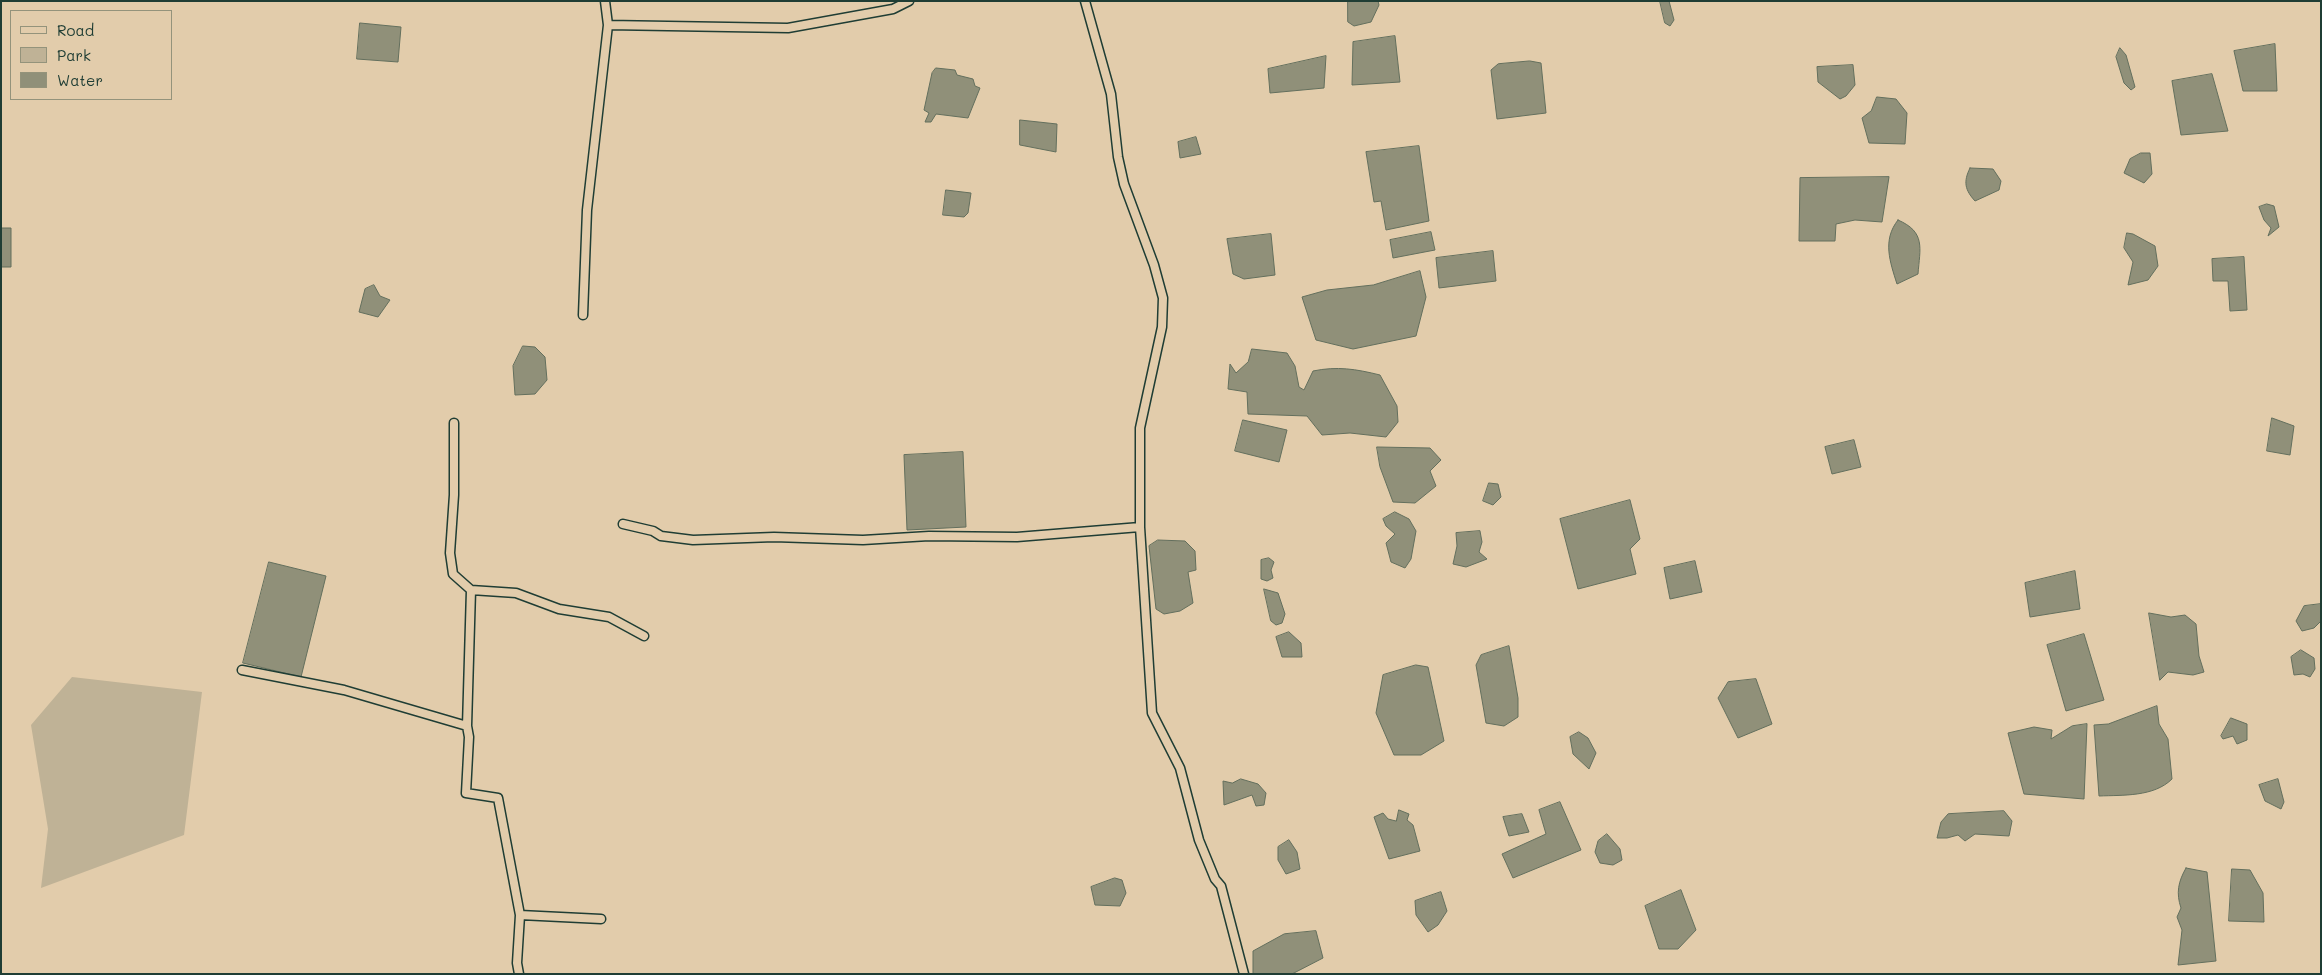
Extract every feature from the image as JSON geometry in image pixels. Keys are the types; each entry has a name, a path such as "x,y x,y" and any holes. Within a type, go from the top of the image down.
{"street":[{"path":"583,315 587,210 608,25 605,1"},
{"path":"608,25 788,28 893,9 909,1"},
{"path":"1085,1 1111,94 1124,184 1154,265 1163,298 1162,327 1140,428 1140,527 1152,713 1180,768 1199,840 1215,879 1221,886 1244,974"},
{"path":"454,423 454,495 450,553 454,574 471,590 516,593 558,609 610,617 644,636"},
{"path":"623,524 653,531 661,536 693,540 774,537 863,540 929,536 1017,537 1140,527"},
{"path":"471,590 467,726 469,738 466,793 498,798 520,915 517,963 519,974"},
{"path":"242,670 344,690 467,726"},
{"path":"520,915 601,919"}],"green space":[{"path":"72,677 202,692 184,835 41,888 48,829 31,725"}],"water":[{"path":"1348,1 1378,1 1379,5 1371,22 1354,26 1348,22"},
{"path":"1660,1 1669,1 1674,20 1670,26 1665,23"},
{"path":"360,23 401,27 398,62 357,59"},
{"path":"1395,36 1400,82 1352,85 1353,42"},
{"path":"2275,44 2277,91 2243,91 2234,51"},
{"path":"2120,48 2126,55 2135,87 2131,90 2124,83 2116,57"},
{"path":"1326,56 1324,88 1270,93 1268,69"},
{"path":"1530,61 1541,63 1546,113 1497,119 1491,70 1498,64"},
{"path":"1853,65 1855,85 1846,96 1840,99 1818,82 1817,67"},
{"path":"936,68 955,70 957,75 973,79 975,86 980,88 968,118 936,114 931,122 925,122 929,113 924,110 932,73"},
{"path":"2212,74 2228,131 2181,135 2172,81"},
{"path":"1877,97 1896,99 1907,113 1905,144 1869,143 1862,118 1871,111"},
{"path":"1020,120 1057,124 1056,152 1020,145"},
{"path":"1196,137 1201,154 1180,158 1178,142"},
{"path":"1419,146 1429,221 1386,230 1381,201 1374,202 1366,152"},
{"path":"2141,153 2150,153 2152,174 2144,183 2124,173 2130,159"},
{"path":"1970,168 1993,169 2001,181 1999,190 1975,201 1966,186 1966,178"},
{"path":"1889,177 1882,222 1855,220 1836,224 1835,241 1799,241 1800,178"},
{"path":"946,190 971,193 968,213 964,217 943,215"},
{"path":"2267,204 2274,206 2279,227 2268,236 2271,228 2264,220 2259,207"},
{"path":"1898,220 1913,230 1917,236 1920,249 1918,274 1897,284 1890,259 1889,243 1890,235"},
{"path":"1,228 11,228 11,267 1,267"},
{"path":"1431,232 1435,250 1393,258 1390,240"},
{"path":"2127,233 2133,234 2155,246 2158,266 2148,280 2128,285 2133,262 2124,248"},
{"path":"1271,234 1275,275 1244,279 1233,274 1227,239"},
{"path":"1493,251 1496,281 1439,288 1436,258"},
{"path":"2244,257 2247,310 2230,311 2228,281 2213,281 2212,259"},
{"path":"1420,271 1426,297 1416,336 1353,349 1316,340 1302,297 1327,290 1373,285"},
{"path":"374,285 380,296 390,300 378,317 359,312 365,289"},
{"path":"523,346 535,347 545,357 547,380 535,394 515,395 513,366"},
{"path":"1252,349 1287,353 1295,366 1299,387 1304,390 1313,371 1346,369 1380,375 1397,406 1398,422 1386,437 1350,433 1322,435 1307,416 1248,414 1247,392 1228,389 1230,364 1236,373 1248,362"},
{"path":"2272,418 2294,426 2290,455 2267,451"},
{"path":"1243,420 1287,430 1279,462 1235,451"},
{"path":"1854,440 1861,467 1832,474 1825,447"},
{"path":"1377,447 1430,448 1441,460 1430,471 1436,486 1415,503 1393,502 1380,467"},
{"path":"963,452 966,527 907,530 904,455"},
{"path":"1489,483 1498,484 1501,497 1493,505 1483,501"},
{"path":"1630,500 1640,539 1630,549 1636,574 1578,589 1560,519"},
{"path":"1395,512 1409,519 1416,531 1411,559 1405,568 1391,562 1386,543 1395,534 1386,526 1383,519"},
{"path":"1480,531 1482,542 1479,552 1487,559 1466,567 1453,564 1457,546 1456,533"},
{"path":"1158,540 1185,541 1195,551 1196,570 1188,572 1193,603 1180,611 1164,614 1156,609 1149,546"},
{"path":"1269,558 1274,562 1271,570 1273,578 1267,581 1261,579 1261,560"},
{"path":"1695,561 1702,592 1670,599 1664,568"},
{"path":"269,562 326,576 301,677 243,663"},
{"path":"2075,571 2080,609 2030,617 2025,583"},
{"path":"1264,589 1278,593 1285,614 1282,623 1276,625 1271,621"},
{"path":"2321,604 2321,621 2314,628 2302,631 2296,621 2304,606"},
{"path":"2149,613 2171,617 2185,615 2196,624 2199,656 2204,672 2193,675 2168,672 2160,680"},
{"path":"1289,632 1301,643 1302,657 1282,657 1276,637"},
{"path":"2084,634 2104,700 2066,711 2047,645"},
{"path":"1509,646 1518,698 1518,717 1504,726 1486,723 1476,665 1481,655"},
{"path":"2301,650 2314,658 2315,669 2310,677 2303,674 2294,675 2291,657"},
{"path":"1416,665 1428,667 1444,741 1421,755 1394,755 1376,713 1383,675"},
{"path":"1756,679 1772,724 1738,738 1718,698 1728,682"},
{"path":"2157,706 2159,724 2168,739 2172,779 2165,785 2147,792 2099,796 2094,725 2108,724"},
{"path":"2231,718 2247,724 2247,740 2237,744 2233,736 2223,739 2221,736"},
{"path":"2087,724 2084,799 2024,794 2008,733 2034,727 2052,730 2051,739 2072,726"},
{"path":"1579,732 1588,738 1596,753 1589,769 1573,754 1570,737"},
{"path":"1241,779 1258,784 1266,793 1264,805 1256,806 1252,795 1224,805 1223,781 1232,783"},
{"path":"2278,779 2284,802 2281,809 2265,801 2259,785"},
{"path":"1560,802 1581,850 1513,878 1502,854 1546,834 1539,810"},
{"path":"1399,810 1409,814 1407,820 1413,825 1420,851 1389,859 1374,817 1383,813 1388,819 1396,821"},
{"path":"2004,811 2012,821 2009,836 1975,834 1965,841 1958,835 1937,838 1941,822 1948,814"},
{"path":"1522,814 1529,832 1509,836 1503,817"},
{"path":"1607,834 1620,849 1622,860 1613,865 1600,863 1595,852 1598,841"},
{"path":"1289,840 1297,852 1300,869 1286,874 1278,860 1278,847"},
{"path":"2186,868 2207,872 2216,961 2178,965 2182,930 2177,917 2181,908 2179,888"},
{"path":"2232,869 2250,870 2263,893 2264,922 2229,921"},
{"path":"1115,878 1122,880 1126,893 1120,906 1095,905 1091,887"},
{"path":"1681,890 1696,930 1678,949 1659,949 1645,906"},
{"path":"1441,892 1447,911 1438,925 1428,932 1416,915 1415,901"},
{"path":"1316,931 1323,958 1292,974 1253,974 1253,951 1284,934"}]}
